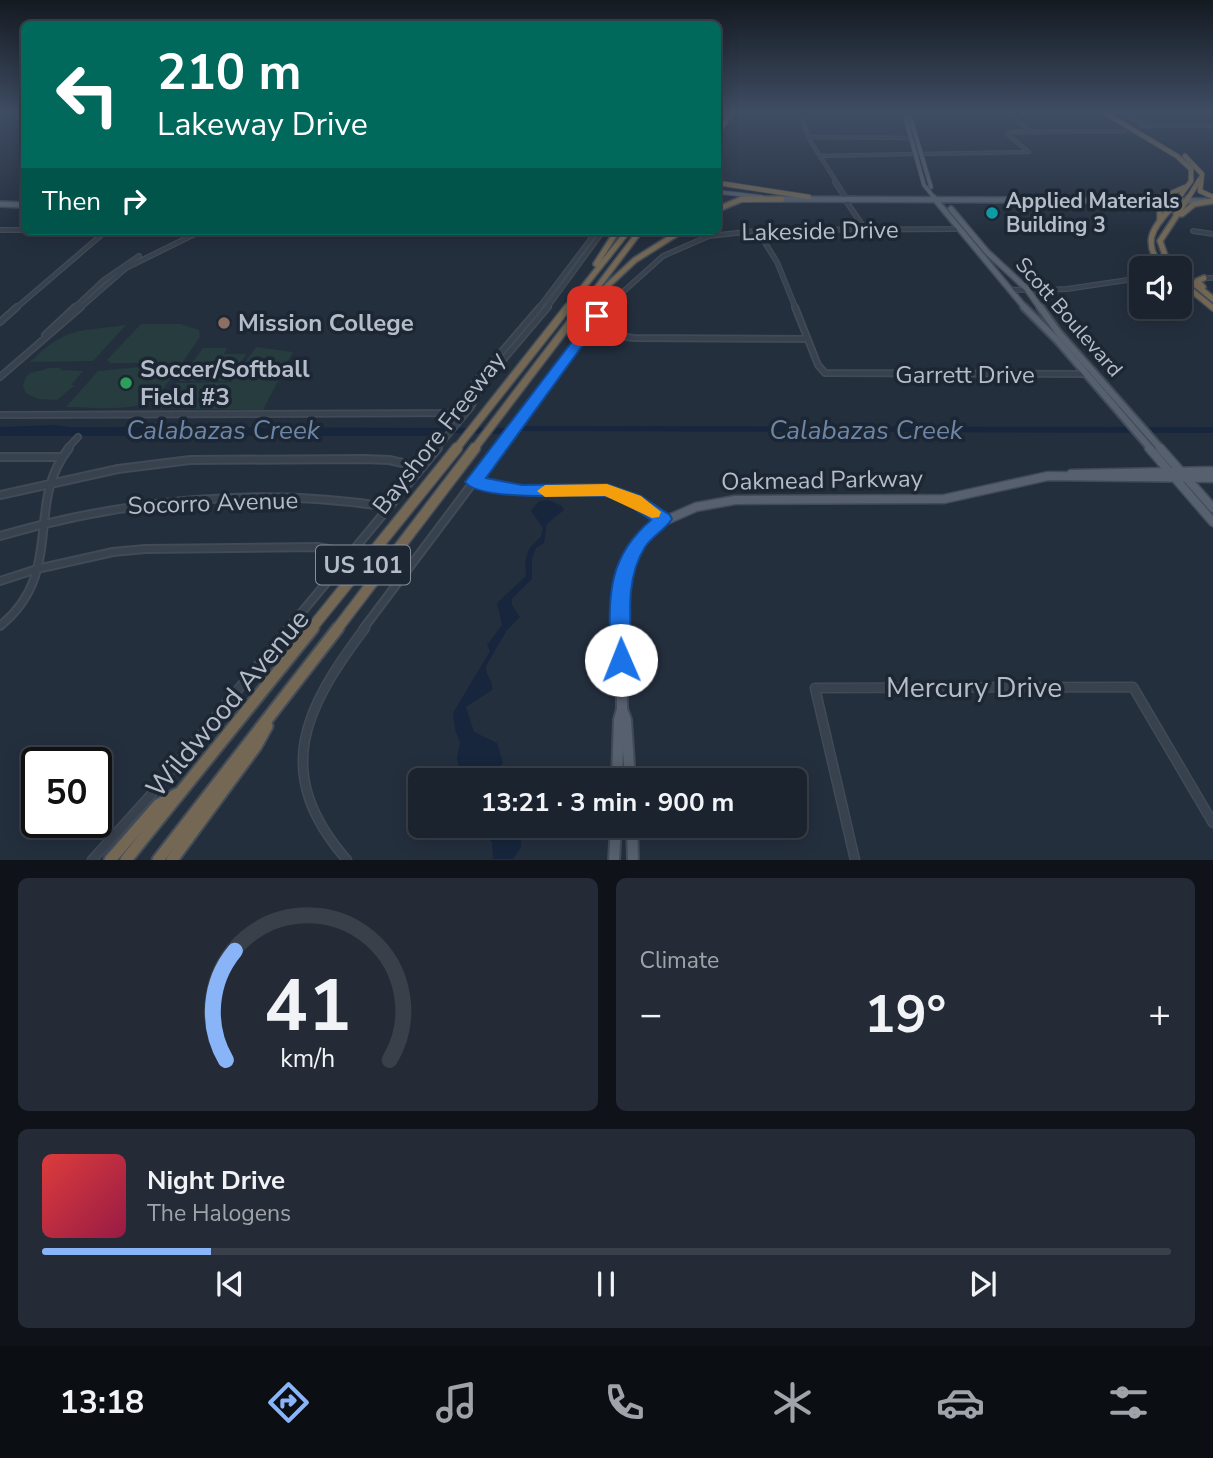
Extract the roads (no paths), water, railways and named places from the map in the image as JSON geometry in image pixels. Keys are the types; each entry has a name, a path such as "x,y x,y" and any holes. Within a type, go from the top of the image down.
{"highway":[{"path":"1149,198 1167,195 1185,187 1191,181 1191,169 1172,153"},
{"path":"1179,153 1190,160 1202,174 1200,191 1213,199"},
{"path":"1153,256 1150,237 1160,222 1200,179"},
{"path":"721,183 809,197"},
{"path":"1168,256 1160,241 1177,214 1185,187"},
{"path":"721,203 728,192"},
{"path":"721,207 741,199 782,199"},
{"path":"1177,214 1182,214 1194,204 1213,199"},
{"path":"1138,201 1160,206 1160,222"},
{"path":"582,288 581,284 614,235"},
{"name":"Bayshore Freeway","path":"126,859 453,454 625,235"},
{"name":"Bayshore Freeway","path":"158,859 277,708 637,235"},
{"path":"580,308 635,260 675,235"},
{"path":"1192,274 1204,278"},
{"path":"1204,278 1197,283 1213,297"},
{"path":"1192,280 1213,297"},
{"path":"1192,292 1213,308"},
{"path":"172,859 256,746 277,708"},
{"path":"110,859 158,805 182,790"}],"main road":[{"path":"914,154 920,154"},
{"name":"Scott Boulevard","path":"914,154 922,181 964,228 1009,289 1132,427 1143,432"},
{"name":"Scott Boulevard","path":"920,154 928,183 939,199"},
{"path":"721,191 782,199 1213,199"},
{"path":"728,192 847,199"},
{"path":"939,199 1181,199"},
{"path":"0,202 21,203"},
{"name":"Scott Boulevard","path":"964,228 1027,289 1058,332 1143,432"},
{"path":"1143,432 1213,522"},
{"name":"Oakmead Parkway","path":"1178,475 1213,471"},
{"path":"1178,475 1213,508"},
{"name":"Oakmead Parkway","path":"618,768 622,709 622,574 636,544 663,519 704,504 724,501 944,499 1023,480 1060,476 1178,475 1213,478"},
{"name":"Oakmead Parkway","path":"622,709 626,720 629,768"},
{"path":"614,859 615,838"},
{"path":"632,838 633,859"}],"street":[{"path":"818,153 864,229"},
{"path":"920,154 1012,153"},
{"path":"820,156 914,154"},
{"name":"Lakeside Drive","path":"721,235 757,230 964,228"},
{"path":"0,230 21,230"},
{"path":"586,332 634,338 807,339 777,262 757,230"},
{"path":"1193,231 1213,234"},
{"path":"0,321 101,235"},
{"path":"0,377 122,266 186,235"},
{"path":"38,342 67,321 126,268 193,235"},
{"path":"464,413 473,385 557,287 594,235"},
{"path":"0,415 464,413 471,407 481,386 571,278 600,235"},
{"name":"Lakeside Drive","path":"347,859 320,828 309,804 302,762 307,724 317,696 334,669 597,316 644,270 674,248 719,235"},
{"path":"1204,278 1213,278"},
{"path":"1009,289 1067,289 1129,280"},
{"name":"Garrett Drive","path":"807,339 820,368 834,375 1095,374"},
{"name":"Wildwood Avenue","path":"92,859 149,797 464,413"},
{"path":"0,626 10,619 31,594 46,523 49,483 61,457 78,437"},
{"path":"0,457 61,457"},
{"path":"0,495 118,469 190,460 364,459 389,460 421,467"},
{"path":"474,482 522,491 607,490 635,501 663,519"},
{"name":"Socorro Avenue","path":"0,536 122,506 173,501 345,499 388,507"},
{"path":"0,581 37,569 113,552 145,549 317,547 351,553"},
{"path":"1133,687 1213,823"},
{"name":"Mercury Drive","path":"855,859 815,688 1133,687"}],"water":[{"path":"54,425 521,428 516,434 444,433 429,436 0,436 0,427"},
{"path":"548,500 562,506 564,510 547,524 544,543 536,548 532,559 532,579 512,599 512,605 520,617 507,630 486,666 492,690 466,707 474,732 497,743 503,763 500,768 459,768 457,758 460,742 453,713 490,651 487,645 502,625 497,603 526,576 527,554 541,537 543,528 531,511 539,501"},
{"path":"488,838 519,838 521,847 513,859 493,859 492,842"}],"waterway":[{"name":"Calabazas Creek","path":"519,429 1213,430"}],"place":[{"name":"Applied Materials Building 3","path":"992,213"},
{"name":"Mission College","path":"224,323"},
{"name":"Soccer/Softball Field #3","path":"126,383"}]}
